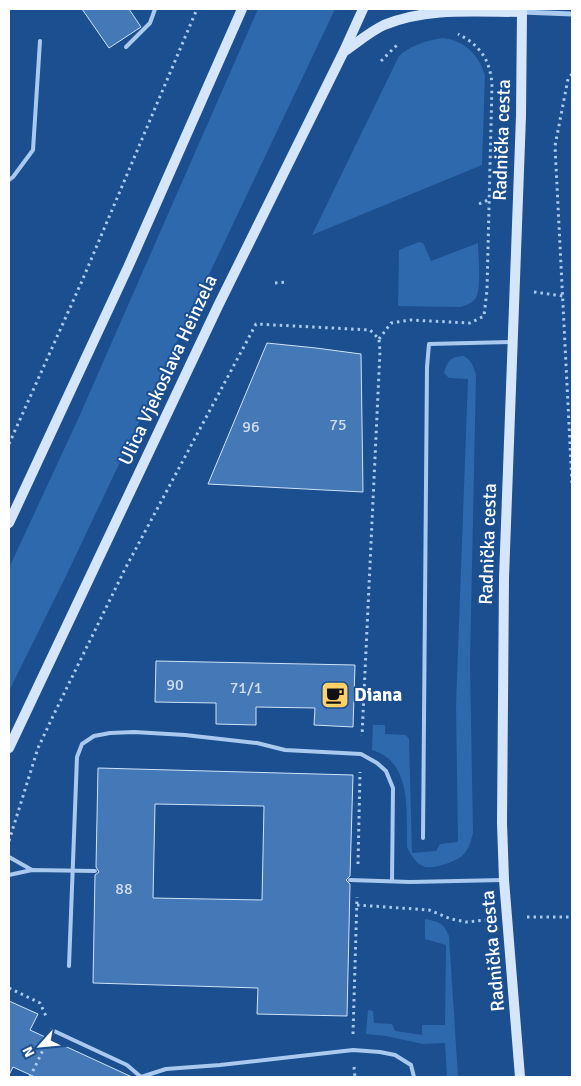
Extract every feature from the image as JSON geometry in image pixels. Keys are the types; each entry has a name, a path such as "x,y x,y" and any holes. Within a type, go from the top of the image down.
{"main road":[{"path":"9,523 129,265 242,9"},
{"name":"Ulica Vjekoslava Heinzela","path":"9,748 218,306 363,9"},
{"path":"344,51 383,26 415,15 520,10"},
{"name":"Radnička cesta","path":"520,10 521,126 504,578 502,824 504,880 520,1077"}],"street":[{"path":"520,10 572,14"}],"lane":[{"path":"126,46 150,23 155,9"},
{"path":"9,180 33,150 40,41"},
{"path":"423,838 429,344 513,342"},
{"path":"69,966 77,757 82,744 94,736 134,732 194,736 257,743 285,750 361,754 377,763 386,772 393,788 392,881"},
{"path":"9,857 32,870"},
{"path":"9,875 32,870 96,871"},
{"path":"350,880 504,880"},
{"path":"52,1030 127,1065 141,1077 166,1069 353,1050 395,1055 411,1065 414,1077"}],"path":[{"path":"9,444 82,281 198,9"},
{"path":"362,743 380,351 379,339 391,322 410,320 470,323 484,316 487,290 492,109 491,69 474,43 455,32"},
{"path":"381,60 405,40"},
{"path":"572,74 568,79 555,146 572,484"},
{"path":"479,204 488,200"},
{"path":"275,283 288,282"},
{"path":"548,294 563,296"},
{"path":"9,842 38,748 125,570 256,324 370,330 379,339"},
{"path":"358,860 360,779"},
{"path":"353,1027 357,905 429,910 466,922"},
{"path":"546,916 572,917"}],"shaded area":[{"path":"258,9 335,9 65,578 9,691 9,568 79,417"},
{"path":"442,38 450,39 469,49 482,67 485,75 482,165 312,235 399,56 419,44"},
{"path":"419,242 423,243 431,261 478,243 479,281 477,295 474,300 461,307 398,306 399,250"},
{"path":"464,356 472,364 476,375 470,663 473,833 468,848 460,858 434,867 425,867 416,861 407,847 406,805 401,777 395,765 385,756 372,750 373,725 385,725 385,734 406,735 409,739 412,853 436,851 440,844 458,842 456,705 468,379 449,378 444,373 450,360"},
{"path":"425,919 440,923 449,936 458,1077 447,1077 445,1043 423,1044 366,1034 368,1010 373,1011 374,1023 392,1024 395,1031 422,1035 422,1025 445,1025 446,945 425,939"}],"building":[{"path":"82,9 129,9 141,27 109,48"},
{"path":"267,343 361,354 363,492 208,484"},
{"path":"156,661 355,665 353,727 314,725 315,708 256,707 256,725 216,724 216,703 155,702"},
{"path":"98,768 353,775 350,876 346,880 350,884 347,1016 257,1014 258,988 93,983 95,875 99,872 96,867","holes":["155,804 264,806 262,900 153,898"]},
{"path":"9,1001 38,1014 30,1030 132,1077 35,1077 13,1067 9,1075"}],"place":[{"name":"Diana","path":"335,695"}]}
